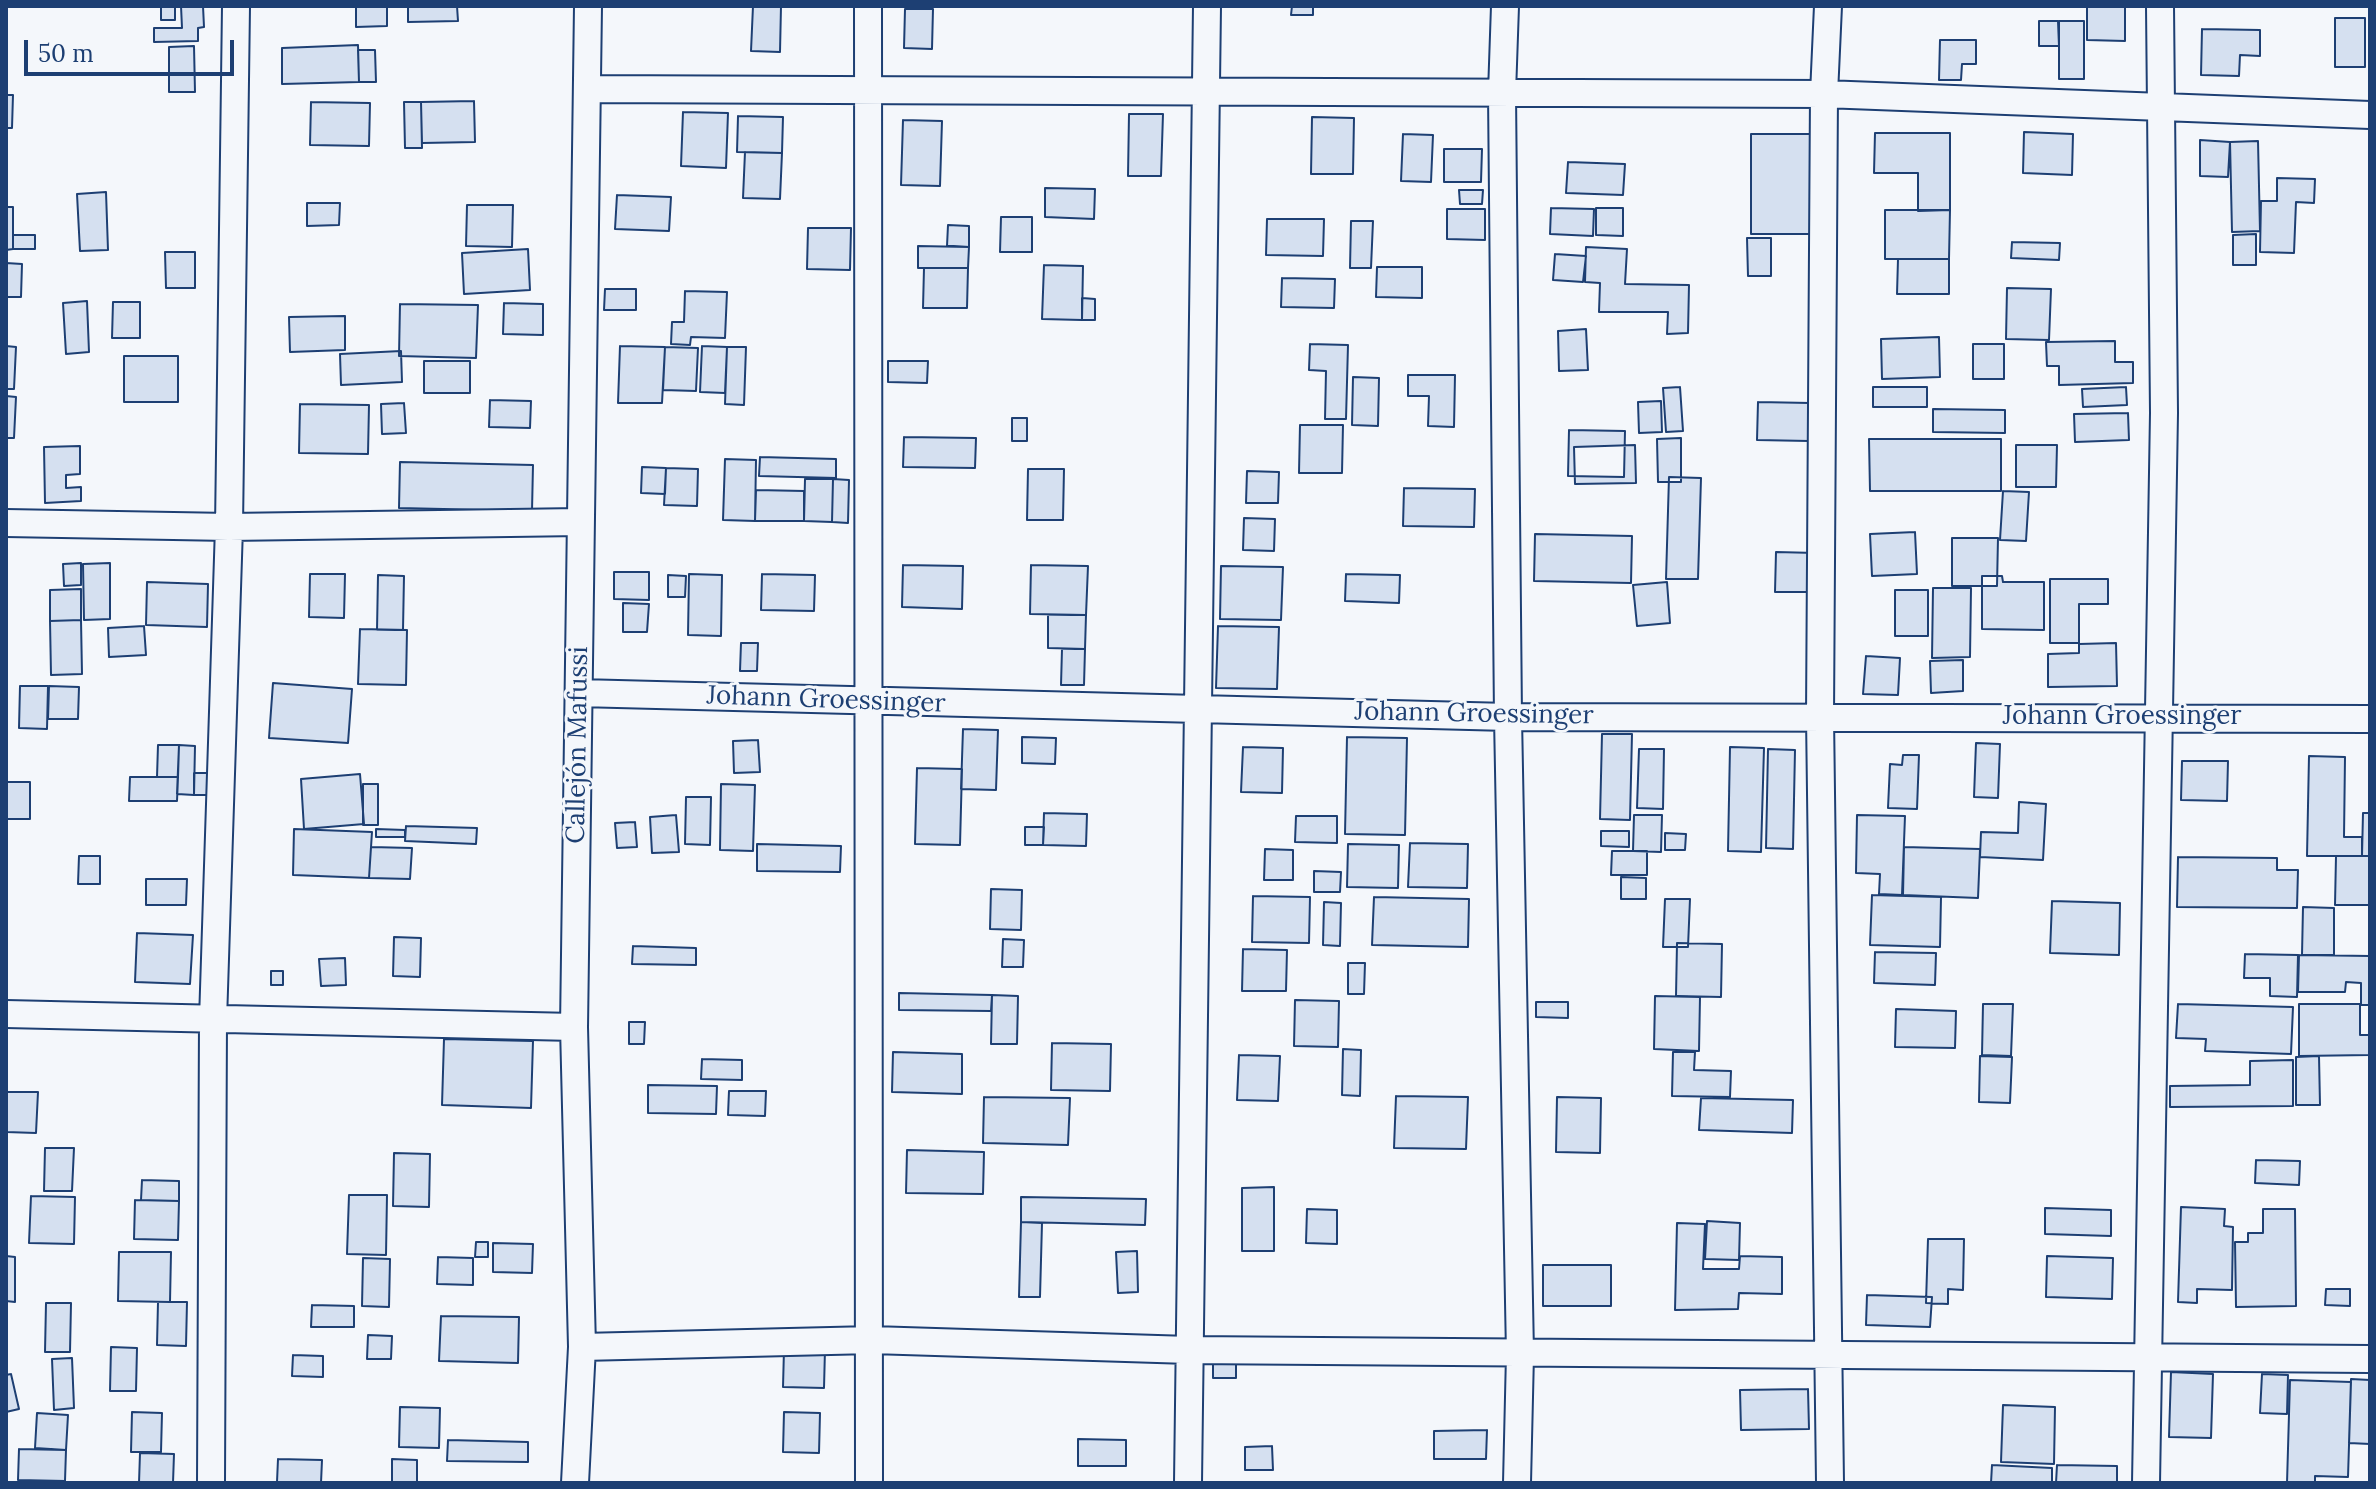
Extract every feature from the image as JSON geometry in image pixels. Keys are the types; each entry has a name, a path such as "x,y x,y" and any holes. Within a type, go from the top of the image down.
{"street":[{"path":"211,1483 213,1020 229,527 236,6"},
{"name":"Callejón Mafussi","path":"575,1483 582,1347 574,1027 588,6"},
{"path":"868,6 872,1340 869,1483"},
{"path":"1188,1483 1207,6"},
{"path":"1505,6 1502,93 1508,717 1520,1354 1517,1483"},
{"path":"1828,6 1824,94 1820,716 1830,1483"},
{"path":"2146,1483 2164,413 2160,6"},
{"path":"587,89 1824,94 2159,110 2370,115"},
{"path":"6,523 229,527 580,522"},
{"name":"Johann Groessinger","path":"579,693 870,703 1198,707 1508,717 2159,716 2370,719"},
{"path":"6,1014 574,1027"},
{"path":"582,1347 872,1340 1189,1350 2370,1359"}],"building":[{"path":"161,6 175,6 175,20 161,20"},
{"path":"181,6 203,6 204,27 198,28 198,41 154,42 154,28 182,28"},
{"path":"356,6 387,6 387,26 356,27"},
{"path":"408,6 457,6 458,21 408,22"},
{"path":"753,6 781,6 780,52 751,51"},
{"path":"1292,6 1313,6 1313,15 1291,15"},
{"path":"2087,6 2125,6 2125,41 2087,40"},
{"path":"905,9 933,9 932,49 904,48"},
{"path":"2335,18 2365,18 2365,67 2335,67"},
{"path":"2039,21 2058,21 2059,46 2039,46"},
{"path":"2059,21 2084,21 2084,79 2059,79"},
{"path":"2202,29 2260,30 2260,56 2240,55 2239,76 2201,75"},
{"path":"1940,40 1976,40 1976,64 1962,64 1961,80 1939,80"},
{"path":"358,45 359,82 282,84 282,48"},
{"path":"194,46 195,92 169,92 169,47"},
{"path":"358,50 375,50 376,82 359,82"},
{"path":"6,95 13,95 12,128 6,128"},
{"path":"474,101 475,142 422,143 421,102"},
{"path":"311,102 370,103 369,146 310,145"},
{"path":"404,102 421,102 422,148 405,148"},
{"path":"683,112 728,113 726,168 681,166"},
{"path":"1129,114 1163,114 1161,176 1128,176"},
{"path":"738,116 783,117 782,153 737,152"},
{"path":"1312,117 1354,118 1353,174 1311,174"},
{"path":"903,120 942,121 940,186 901,185"},
{"path":"2024,132 2073,134 2072,175 2023,173"},
{"path":"1875,133 1950,133 1950,210 1918,211 1918,173 1874,173"},
{"path":"1403,134 1433,135 1431,182 1401,181"},
{"path":"1751,134 1811,134 1812,234 1751,234"},
{"path":"2200,140 2230,142 2228,177 2200,176"},
{"path":"2258,141 2260,231 2232,232 2230,142"},
{"path":"1444,149 1482,149 1481,182 1444,182"},
{"path":"745,152 782,153 780,199 743,198"},
{"path":"1568,162 1625,164 1623,195 1566,193"},
{"path":"2277,178 2315,179 2314,203 2296,202 2294,253 2260,252 2261,201 2277,201"},
{"path":"1045,188 1095,189 1094,219 1045,217"},
{"path":"1459,190 1483,190 1482,204 1460,204"},
{"path":"106,192 108,250 80,251 77,194"},
{"path":"617,195 671,197 669,231 615,229"},
{"path":"307,203 340,203 339,225 307,226"},
{"path":"467,205 513,205 512,247 466,246"},
{"path":"6,207 13,207 13,249 6,250"},
{"path":"1551,208 1594,209 1593,236 1550,234"},
{"path":"1596,208 1623,208 1623,236 1596,235"},
{"path":"1447,209 1485,209 1485,240 1447,239"},
{"path":"1885,210 1950,210 1949,259 1885,259"},
{"path":"1001,217 1032,217 1032,252 1000,252"},
{"path":"1267,219 1324,219 1323,256 1266,255"},
{"path":"1351,221 1373,221 1371,268 1350,268"},
{"path":"948,225 969,226 969,247 947,246"},
{"path":"808,228 851,228 850,270 807,269"},
{"path":"2256,234 2256,265 2233,265 2233,235"},
{"path":"13,235 35,235 35,249 13,249"},
{"path":"1747,238 1771,238 1771,276 1748,276"},
{"path":"2012,242 2060,243 2059,260 2011,258"},
{"path":"918,246 969,247 968,268 918,268"},
{"path":"1586,247 1627,249 1625,284 1689,285 1688,333 1667,334 1668,312 1599,312 1600,283 1585,282"},
{"path":"528,249 530,290 464,294 462,253"},
{"path":"165,252 195,252 195,288 166,288"},
{"path":"1555,254 1586,256 1583,282 1553,280"},
{"path":"1898,259 1949,259 1949,294 1897,294"},
{"path":"6,263 22,264 21,297 6,297"},
{"path":"1044,265 1083,266 1082,320 1042,319"},
{"path":"1377,267 1422,267 1422,298 1376,297"},
{"path":"924,268 968,268 967,308 923,308"},
{"path":"1282,278 1335,279 1334,308 1281,307"},
{"path":"2007,288 2051,289 2049,340 2006,339"},
{"path":"605,289 636,289 636,310 604,310"},
{"path":"685,291 727,292 725,338 691,337 690,345 671,344 672,322 684,322"},
{"path":"1082,298 1095,299 1095,320 1082,320"},
{"path":"87,301 89,352 66,354 63,303"},
{"path":"113,302 140,302 140,338 112,338"},
{"path":"504,303 543,304 543,335 503,334"},
{"path":"400,304 478,305 476,358 399,356"},
{"path":"345,316 345,350 290,352 289,317"},
{"path":"1586,329 1588,370 1559,371 1558,331"},
{"path":"1939,337 1940,377 1882,379 1881,339"},
{"path":"2115,341 2115,362 2133,362 2133,383 2059,385 2059,366 2047,366 2046,342"},
{"path":"1310,344 1348,345 1346,419 1325,419 1326,371 1309,370"},
{"path":"1973,344 2004,344 2004,379 1973,379"},
{"path":"6,346 16,347 14,389 6,389"},
{"path":"620,346 665,347 662,403 618,403"},
{"path":"702,346 727,347 725,393 700,392"},
{"path":"665,347 698,348 696,391 663,390"},
{"path":"727,347 746,347 744,405 725,404"},
{"path":"401,351 402,382 341,385 340,354"},
{"path":"124,356 178,356 178,402 124,402"},
{"path":"424,361 470,361 470,393 424,393"},
{"path":"888,361 928,361 927,383 888,382"},
{"path":"1408,375 1455,375 1454,427 1428,426 1429,396 1408,396"},
{"path":"1353,377 1379,378 1378,426 1352,425"},
{"path":"1680,387 1683,431 1666,432 1663,388"},
{"path":"1873,387 1927,387 1927,407 1873,407"},
{"path":"2126,387 2127,405 2083,407 2082,389"},
{"path":"6,396 16,397 14,438 6,438"},
{"path":"490,400 531,401 530,428 489,427"},
{"path":"1661,401 1662,432 1639,433 1638,402"},
{"path":"1758,402 1810,403 1809,441 1757,440"},
{"path":"404,403 406,433 382,434 381,404"},
{"path":"300,404 369,405 368,454 299,453"},
{"path":"1933,409 2005,410 2005,433 1933,432"},
{"path":"2128,413 2129,440 2075,442 2074,414"},
{"path":"1012,418 1027,418 1027,441 1012,441"},
{"path":"1300,425 1343,425 1342,473 1299,473"},
{"path":"1569,430 1625,431 1624,477 1568,476"},
{"path":"904,437 976,438 975,468 903,467"},
{"path":"1681,438 1681,482 1658,482 1657,439"},
{"path":"1869,439 2001,439 2001,491 1870,491"},
{"path":"1635,445 1636,483 1575,484 1574,447"},
{"path":"2016,445 2057,445 2056,487 2016,487"},
{"path":"80,446 80,474 66,475 66,488 81,487 81,501 45,503 44,447"},
{"path":"760,457 836,459 836,478 759,476"},
{"path":"725,459 756,460 755,521 723,520"},
{"path":"400,462 533,465 532,511 399,508"},
{"path":"642,467 666,468 665,494 641,493"},
{"path":"666,468 698,469 697,506 664,505"},
{"path":"1028,469 1064,469 1063,520 1027,520"},
{"path":"1247,471 1279,472 1278,503 1246,503"},
{"path":"1669,477 1701,478 1698,579 1666,579"},
{"path":"805,479 833,479 832,522 804,521"},
{"path":"833,479 849,480 848,523 832,522"},
{"path":"1404,488 1475,489 1474,527 1403,526"},
{"path":"756,490 804,491 804,521 755,521"},
{"path":"2003,491 2029,492 2026,541 2000,540"},
{"path":"1244,518 1275,519 1274,551 1243,550"},
{"path":"1915,532 1917,574 1872,576 1870,534"},
{"path":"1535,534 1632,536 1631,583 1534,581"},
{"path":"1952,538 1998,538 1997,586 1952,586"},
{"path":"1776,552 1816,553 1815,592 1775,592"},
{"path":"81,563 81,585 64,586 63,564"},
{"path":"110,563 110,619 84,620 83,564"},
{"path":"903,565 963,566 962,609 902,607"},
{"path":"1031,565 1088,566 1086,615 1030,614"},
{"path":"1221,566 1283,567 1281,620 1220,619"},
{"path":"614,572 649,572 649,600 614,599"},
{"path":"310,574 345,574 344,618 309,617"},
{"path":"689,574 722,575 721,636 688,635"},
{"path":"762,574 815,575 814,611 761,610"},
{"path":"1346,574 1400,575 1399,603 1345,601"},
{"path":"378,575 404,576 403,630 377,630"},
{"path":"668,575 686,576 685,597 668,597"},
{"path":"1982,576 2002,576 2003,582 2044,582 2044,630 1982,629"},
{"path":"2050,579 2108,579 2108,604 2079,604 2079,643 2050,643"},
{"path":"147,582 208,584 207,627 146,625"},
{"path":"1667,582 1670,623 1637,626 1633,585"},
{"path":"1933,588 1971,588 1970,657 1932,658"},
{"path":"81,589 81,620 50,621 50,590"},
{"path":"1895,590 1928,590 1928,636 1895,636"},
{"path":"623,603 649,604 647,632 623,632"},
{"path":"1048,615 1086,615 1085,649 1048,648"},
{"path":"81,620 82,674 51,675 50,621"},
{"path":"144,626 146,655 109,657 108,628"},
{"path":"1218,626 1279,627 1277,689 1216,688"},
{"path":"360,629 407,630 406,685 358,684"},
{"path":"741,643 758,643 757,671 740,671"},
{"path":"2116,643 2117,686 2048,687 2048,654 2079,653 2079,644"},
{"path":"1062,649 1085,649 1084,685 1061,685"},
{"path":"1866,656 1900,658 1898,695 1863,694"},
{"path":"1963,660 1963,691 1931,693 1930,661"},
{"path":"273,683 352,689 348,743 269,738"},
{"path":"20,686 48,686 47,729 19,728"},
{"path":"49,686 79,687 78,719 48,719"},
{"path":"963,729 998,730 996,790 961,789"},
{"path":"1602,734 1632,734 1630,820 1600,819"},
{"path":"1022,737 1056,738 1055,764 1022,763"},
{"path":"1347,737 1407,738 1405,835 1345,834"},
{"path":"758,740 760,772 734,773 733,741"},
{"path":"1976,743 2000,744 1998,798 1974,797"},
{"path":"158,745 179,745 178,777 157,777"},
{"path":"179,745 195,746 194,795 177,794"},
{"path":"1243,747 1283,748 1282,793 1241,792"},
{"path":"1730,747 1764,748 1761,852 1728,851"},
{"path":"1639,749 1664,749 1663,809 1637,808"},
{"path":"1768,749 1795,750 1793,849 1766,848"},
{"path":"1903,755 1919,755 1917,809 1888,808 1890,764 1902,765"},
{"path":"2309,756 2345,757 2344,837 2362,837 2362,856 2307,856"},
{"path":"2182,761 2228,761 2227,801 2181,800"},
{"path":"917,768 962,769 960,845 915,844"},
{"path":"194,773 207,773 207,795 194,795"},
{"path":"360,774 364,824 304,829 301,779"},
{"path":"130,777 178,777 177,801 129,801"},
{"path":"6,782 30,782 30,819 6,819"},
{"path":"363,784 378,784 378,825 363,825"},
{"path":"721,784 755,785 753,851 720,850"},
{"path":"686,797 711,797 710,845 685,844"},
{"path":"2019,802 2046,804 2043,860 1980,857 1981,832 2018,833"},
{"path":"1044,813 1087,814 1086,846 1043,845"},
{"path":"2363,813 2370,813 2370,856 2362,856"},
{"path":"676,815 679,852 652,853 650,817"},
{"path":"1634,815 1662,815 1661,852 1633,851"},
{"path":"1857,815 1905,816 1902,895 1879,894 1880,874 1856,873"},
{"path":"1296,816 1337,816 1337,843 1295,842"},
{"path":"635,822 637,847 617,848 615,823"},
{"path":"406,826 477,828 476,844 405,841"},
{"path":"1025,827 1044,827 1043,845 1025,845"},
{"path":"294,829 372,832 369,878 293,875"},
{"path":"376,829 405,830 405,837 376,837"},
{"path":"1601,831 1629,831 1629,847 1601,846"},
{"path":"1665,833 1686,834 1685,850 1665,850"},
{"path":"1410,843 1468,844 1467,888 1408,887"},
{"path":"757,844 841,846 840,872 757,871"},
{"path":"1348,844 1399,845 1398,888 1347,887"},
{"path":"371,847 412,848 410,879 369,878"},
{"path":"1904,847 1980,849 1978,898 1903,895"},
{"path":"1265,849 1293,850 1293,880 1264,880"},
{"path":"1612,851 1647,851 1647,875 1611,875"},
{"path":"79,856 100,856 100,884 78,884"},
{"path":"2336,856 2370,856 2370,905 2335,905"},
{"path":"2178,857 2277,858 2277,870 2298,870 2297,908 2177,907"},
{"path":"1314,871 1341,872 1340,892 1314,892"},
{"path":"1621,877 1646,878 1646,899 1621,899"},
{"path":"146,879 187,879 186,905 146,905"},
{"path":"991,889 1022,890 1021,930 990,929"},
{"path":"1872,895 1941,897 1940,947 1870,945"},
{"path":"1253,896 1310,897 1309,943 1252,942"},
{"path":"1374,897 1469,899 1468,947 1372,945"},
{"path":"1665,899 1690,899 1688,947 1663,947"},
{"path":"2052,901 2120,903 2119,955 2050,953"},
{"path":"1324,902 1341,903 1340,946 1323,945"},
{"path":"2303,907 2334,908 2334,955 2302,955"},
{"path":"137,933 193,935 190,984 135,982"},
{"path":"394,937 421,938 420,977 393,976"},
{"path":"1003,939 1024,940 1023,967 1002,967"},
{"path":"1677,943 1722,944 1721,997 1676,996"},
{"path":"633,946 696,948 696,965 632,964"},
{"path":"1243,949 1287,950 1286,991 1242,991"},
{"path":"1875,952 1936,953 1935,985 1874,983"},
{"path":"2245,954 2298,955 2297,997 2270,996 2270,978 2244,978"},
{"path":"2299,955 2370,956 2370,1005 2361,1005 2361,983 2346,982 2345,992 2298,992"},
{"path":"345,958 346,985 321,986 319,959"},
{"path":"1348,963 1365,963 1364,994 1348,994"},
{"path":"271,971 283,971 283,985 271,985"},
{"path":"899,993 992,995 991,1011 899,1010"},
{"path":"992,995 1018,996 1017,1044 991,1044"},
{"path":"1655,996 1700,997 1699,1051 1654,1049"},
{"path":"1295,1000 1339,1001 1338,1047 1294,1046"},
{"path":"1536,1002 1568,1002 1568,1018 1536,1017"},
{"path":"1983,1004 2013,1004 2011,1056 1982,1055"},
{"path":"2178,1004 2293,1007 2291,1054 2205,1051 2206,1039 2176,1038"},
{"path":"2299,1004 2360,1004 2360,1035 2370,1035 2370,1055 2299,1056"},
{"path":"1896,1009 1956,1011 1955,1048 1895,1047"},
{"path":"629,1022 645,1022 644,1044 629,1044"},
{"path":"444,1039 533,1041 531,1108 442,1105"},
{"path":"1052,1043 1111,1044 1110,1091 1051,1090"},
{"path":"1343,1049 1361,1050 1360,1096 1342,1095"},
{"path":"893,1052 962,1054 962,1094 892,1092"},
{"path":"1673,1052 1695,1052 1694,1070 1731,1071 1730,1097 1672,1096"},
{"path":"1239,1055 1280,1056 1278,1101 1237,1100"},
{"path":"1980,1056 2012,1057 2010,1103 1979,1102"},
{"path":"2319,1056 2320,1105 2296,1105 2296,1057"},
{"path":"702,1059 742,1060 742,1080 701,1079"},
{"path":"2293,1060 2293,1106 2170,1107 2170,1086 2250,1085 2250,1061"},
{"path":"648,1085 717,1086 716,1114 648,1113"},
{"path":"729,1091 766,1091 765,1116 728,1115"},
{"path":"6,1092 38,1092 36,1133 6,1132"},
{"path":"1396,1096 1468,1097 1466,1149 1394,1148"},
{"path":"984,1097 1070,1098 1068,1145 983,1143"},
{"path":"1557,1097 1601,1098 1600,1153 1556,1152"},
{"path":"1701,1098 1793,1100 1792,1133 1699,1130"},
{"path":"45,1148 74,1148 72,1191 44,1191"},
{"path":"907,1150 984,1152 983,1194 906,1193"},
{"path":"394,1153 430,1154 429,1207 393,1206"},
{"path":"2256,1160 2300,1161 2299,1185 2255,1183"},
{"path":"142,1180 179,1181 179,1201 141,1200"},
{"path":"1274,1187 1274,1251 1242,1251 1242,1188"},
{"path":"349,1195 387,1195 386,1255 347,1254"},
{"path":"31,1196 75,1197 74,1244 29,1243"},
{"path":"1021,1197 1146,1199 1145,1225 1021,1222"},
{"path":"135,1200 179,1201 178,1240 134,1239"},
{"path":"2181,1207 2225,1209 2224,1226 2233,1227 2232,1290 2197,1289 2197,1303 2178,1302"},
{"path":"2045,1208 2111,1210 2111,1236 2045,1234"},
{"path":"1307,1209 1337,1210 1337,1244 1306,1243"},
{"path":"2263,1209 2295,1209 2296,1306 2236,1307 2235,1242 2248,1242 2248,1233 2263,1233"},
{"path":"1707,1221 1740,1223 1739,1260 1705,1259"},
{"path":"1021,1222 1042,1223 1040,1297 1019,1297"},
{"path":"1677,1223 1705,1224 1703,1269 1739,1269 1740,1256 1782,1257 1782,1294 1739,1293 1738,1309 1675,1310"},
{"path":"1928,1239 1964,1239 1963,1290 1948,1289 1948,1304 1926,1303"},
{"path":"476,1242 488,1242 488,1257 475,1257"},
{"path":"493,1243 533,1244 532,1273 493,1272"},
{"path":"1137,1251 1138,1292 1118,1293 1116,1252"},
{"path":"119,1252 171,1252 170,1302 118,1301"},
{"path":"6,1256 15,1257 15,1302 6,1301"},
{"path":"2047,1256 2113,1258 2112,1299 2046,1297"},
{"path":"438,1257 473,1258 473,1285 437,1284"},
{"path":"363,1258 390,1259 389,1307 362,1306"},
{"path":"1543,1265 1611,1265 1611,1306 1543,1306"},
{"path":"2326,1289 2350,1289 2350,1306 2325,1305"},
{"path":"1867,1295 1932,1297 1930,1327 1866,1325"},
{"path":"158,1302 187,1302 186,1346 157,1345"},
{"path":"46,1303 71,1303 70,1352 45,1352"},
{"path":"312,1305 354,1306 354,1327 311,1327"},
{"path":"441,1316 519,1317 518,1363 439,1361"},
{"path":"368,1335 392,1336 391,1359 367,1359"},
{"path":"111,1347 137,1348 136,1391 110,1391"},
{"path":"784,1349 825,1349 824,1388 783,1387"},
{"path":"293,1355 323,1356 323,1377 292,1376"},
{"path":"72,1358 74,1408 54,1410 52,1359"},
{"path":"1213,1358 1236,1358 1236,1378 1213,1378"},
{"path":"2171,1372 2213,1374 2211,1438 2169,1437"},
{"path":"11,1374 19,1409 6,1412 6,1375"},
{"path":"2262,1374 2288,1375 2287,1414 2260,1413"},
{"path":"2351,1379 2370,1380 2370,1444 2349,1443"},
{"path":"2290,1380 2351,1382 2348,1477 2315,1476 2315,1483 2287,1483"},
{"path":"1808,1389 1809,1429 1741,1430 1740,1390"},
{"path":"2003,1405 2055,1407 2054,1464 2001,1462"},
{"path":"400,1407 440,1408 439,1448 399,1447"},
{"path":"132,1412 162,1413 161,1452 131,1452"},
{"path":"784,1412 820,1413 819,1453 783,1452"},
{"path":"37,1413 68,1415 66,1450 35,1448"},
{"path":"1487,1430 1486,1459 1434,1459 1434,1431"},
{"path":"1078,1439 1126,1440 1126,1466 1078,1466"},
{"path":"448,1440 528,1442 528,1462 447,1461"},
{"path":"1272,1446 1273,1470 1245,1470 1245,1447"},
{"path":"19,1449 66,1450 65,1481 18,1480"},
{"path":"140,1453 174,1454 173,1483 139,1483"},
{"path":"278,1459 322,1460 321,1483 277,1482"},
{"path":"392,1459 417,1460 417,1483 392,1483"},
{"path":"1992,1465 2052,1468 2052,1483 1991,1483"},
{"path":"2057,1465 2117,1466 2117,1483 2056,1483"}]}
